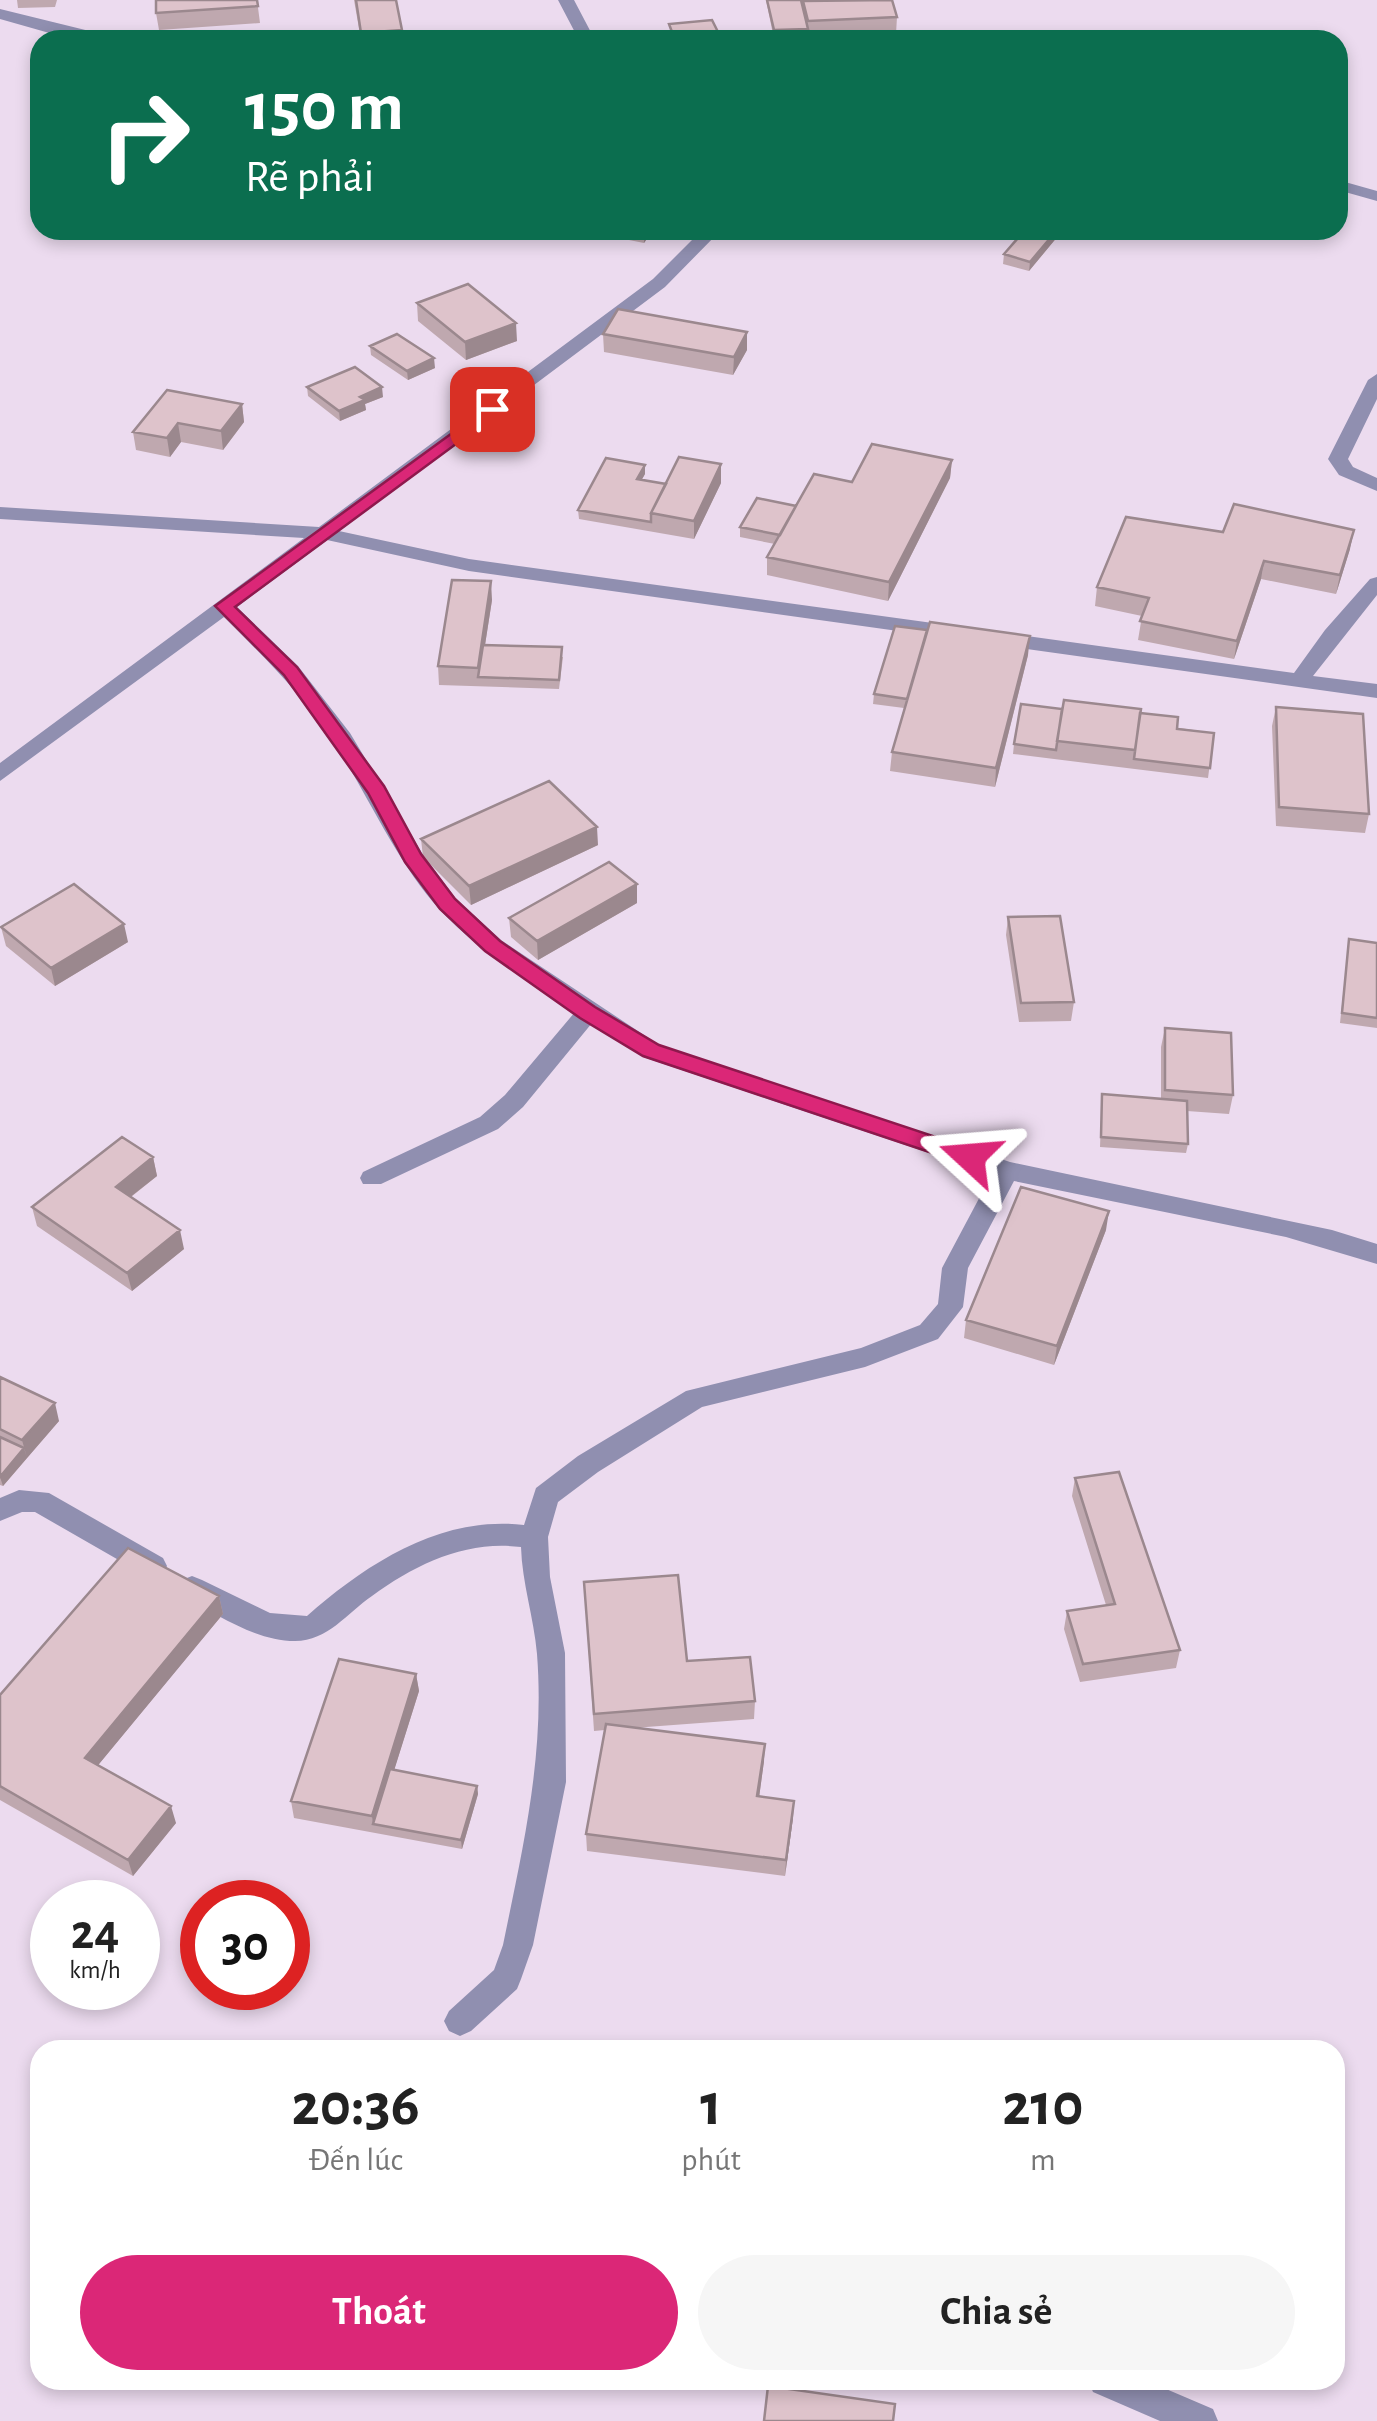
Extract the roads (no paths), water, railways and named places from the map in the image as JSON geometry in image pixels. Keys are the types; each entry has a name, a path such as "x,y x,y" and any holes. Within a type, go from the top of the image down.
{"street":[{"path":"566,0 582,30"},
{"path":"0,14 56,30"},
{"path":"1348,187 1377,196"},
{"path":"0,774 659,283 702,240"},
{"path":"1377,380 1338,459 1346,471 1377,485"},
{"path":"0,513 322,533 469,565 1377,691"},
{"path":"1299,681 1332,634 1377,584"},
{"path":"224,606 290,671 342,738 377,791 412,857 448,904 493,946 588,1012 667,1056 1008,1170 1067,1187 1256,1219 1327,1236 1377,1254"},
{"path":"372,1178 490,1123 588,1012"},
{"path":"460,2021 506,1979 518,1945 551,1782 551,1653 536,1577 534,1537 546,1496 603,1454 695,1398 865,1357 929,1332 950,1308 955,1268 1008,1170"},
{"path":"0,1510 19,1501 40,1501 190,1588 288,1632 314,1627 386,1571 467,1536 506,1530 534,1537"},
{"path":"1128,2390 1201,2421"}]}
